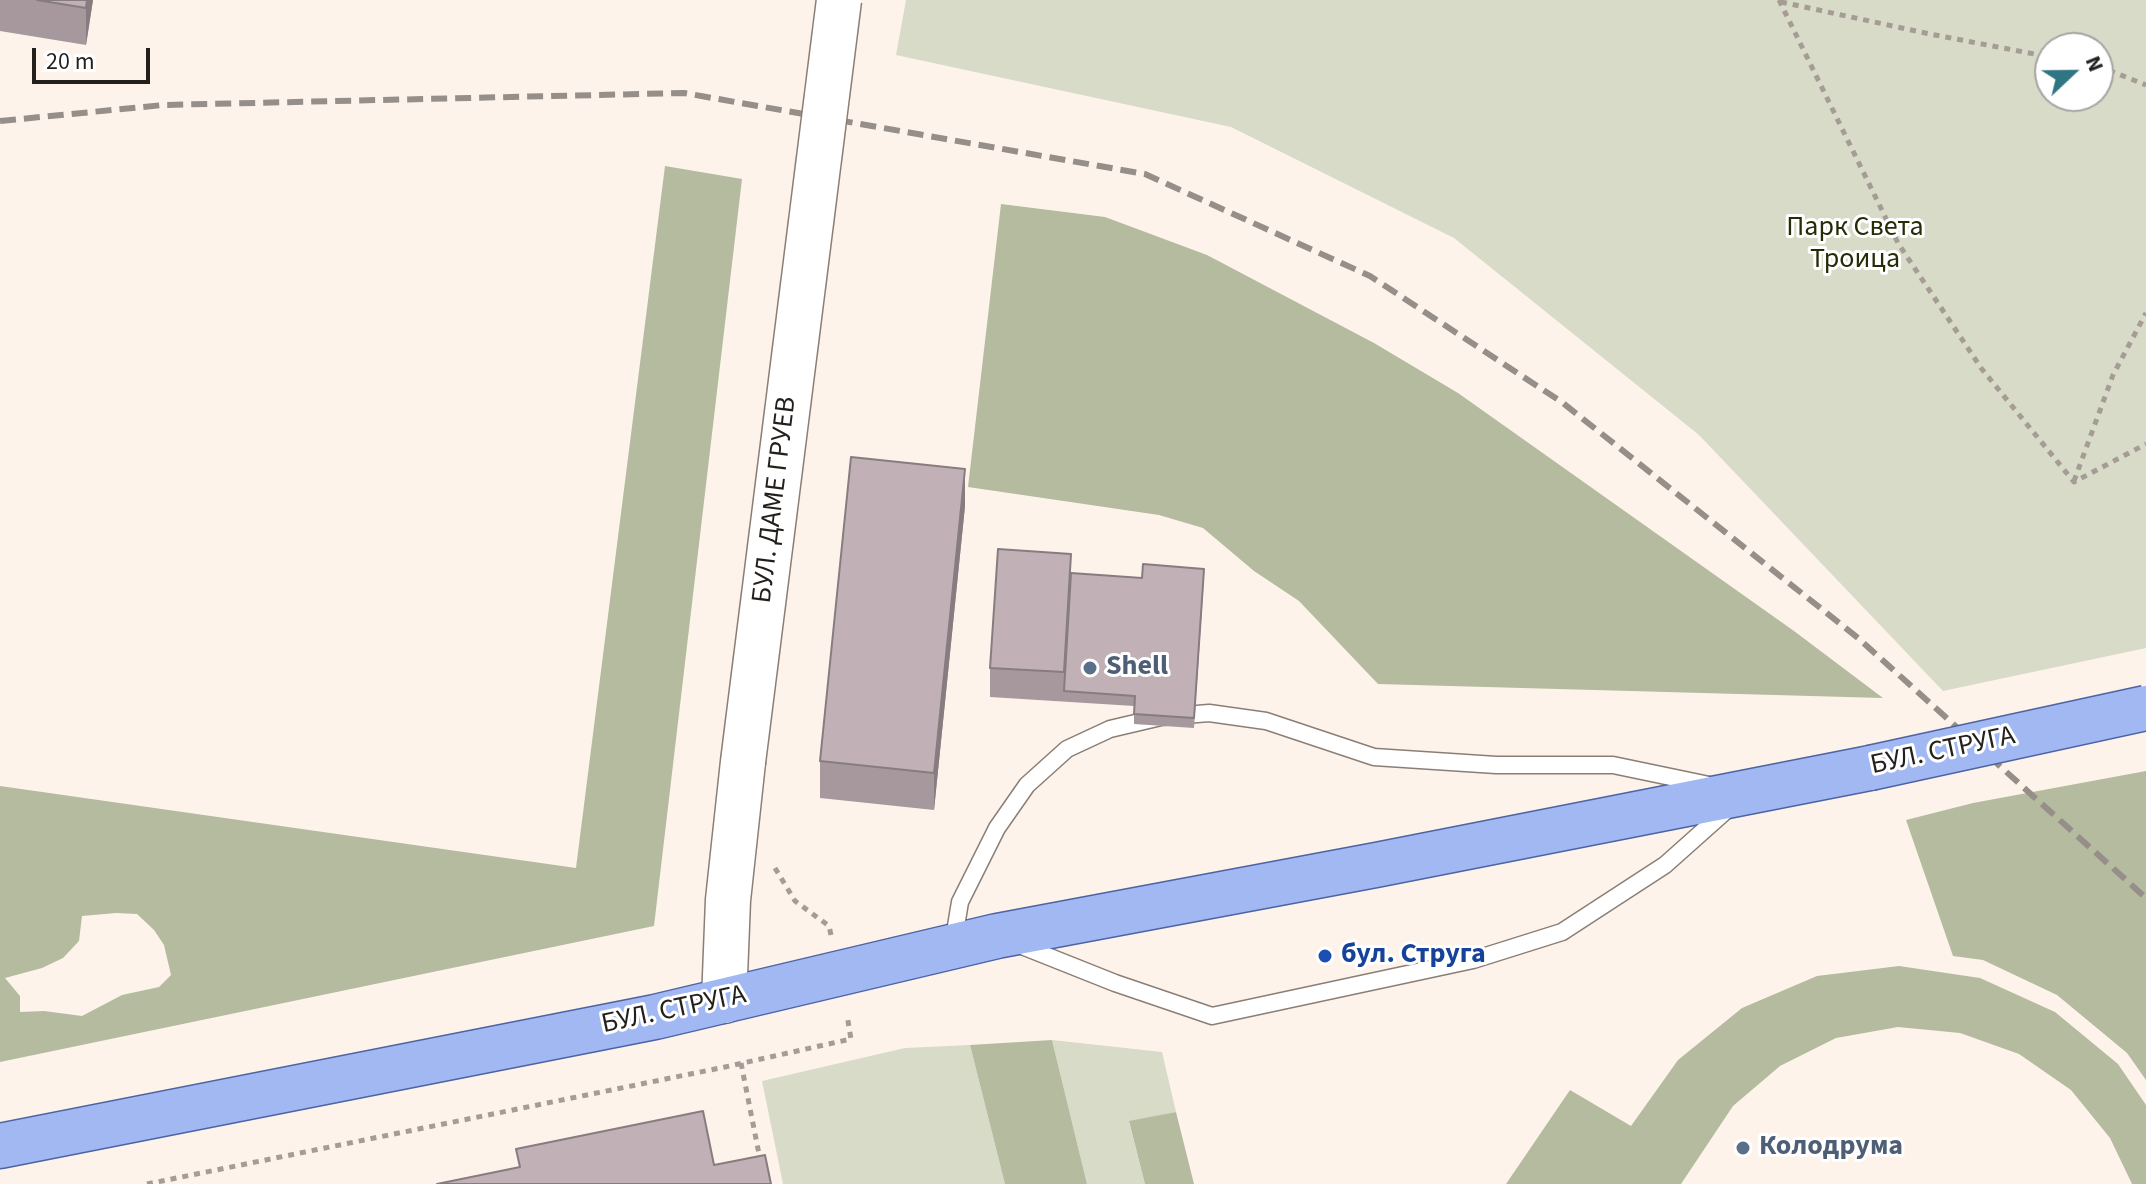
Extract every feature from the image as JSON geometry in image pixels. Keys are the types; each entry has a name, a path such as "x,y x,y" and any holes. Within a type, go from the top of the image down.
{"main road":[{"name":"БУЛ. ДАМЕ ГРУЕВ","path":"724,1001 728,900 743,762 839,0"},
{"name":"БУЛ. СТРУГА","path":"0,1146 724,1001 997,936 1870,768 2146,708"}],"lane":[{"path":"952,947 960,902 997,828 1027,785 1067,749 1110,729 1161,717 1209,713 1266,721 1374,757 1496,765 1613,765 1746,792"},
{"path":"997,936 1115,983 1212,1016 1473,960 1562,932 1665,865 1746,792"}],"path":[{"path":"1780,1 2034,54"},
{"path":"1780,1 1898,243 1981,368 2074,482"},
{"path":"2114,72 2146,85"},
{"path":"2074,482 2113,375 2146,313"},
{"path":"2074,482 2146,444"},
{"path":"776,853 775,868 795,901 829,926"},
{"path":"147,1184 851,1039"},
{"path":"741,1063 762,1169"}],"green space":[{"name":"Парк Света Троица","path":"906,0 2146,0 2146,648 1943,691 1699,435 1454,238 1231,127 896,55"},
{"path":"665,166 742,179 654,926 0,1062 0,786 576,868","holes":["137,914 164,945 171,975 159,987 122,995 82,1016 44,1011 20,1012 20,996 5,978 42,968 63,958 79,941 82,916"]},
{"path":"1001,204 1105,217 1207,255 1374,343 1458,393 1794,631 1883,698 1378,684 1299,601 1254,571 1203,528 1159,515 968,487"},
{"path":"2146,771 2146,1080 2127,1053 2057,995 1983,960 1953,956 1906,820 1973,803"},
{"path":"1899,966 1980,978 2055,1012 2118,1064 2146,1105 2146,1184 2132,1184 2110,1138 2071,1090 2019,1054 1960,1033 1898,1027 1836,1038 1780,1066 1733,1106 1681,1184 1506,1184 1570,1090 1631,1126 1678,1060 1742,1008 1817,976"},
{"path":"1052,1040 1162,1052 1176,1112 1129,1122 1145,1184 1087,1184"},
{"path":"1052,1040 1087,1184 1005,1184 970,1045"},
{"path":"970,1045 1005,1184 783,1184 762,1081 905,1048"},
{"path":"1176,1112 1194,1184 1145,1184 1129,1121"}],"building":[{"path":"37,0 87,0 86,8"},
{"path":"851,457 965,469 934,773 820,761"},
{"path":"998,549 1071,554 1064,672 990,668"},
{"path":"1143,564 1204,569 1194,718 1134,714 1135,696 1064,691 1071,573 1142,578"},
{"path":"703,1111 714,1165 765,1155 771,1184 437,1184 520,1167 516,1149"}],"railway":[{"path":"0,121 163,105 684,93 1145,174 1370,276 1563,403 1858,638 2146,898"}],"place":[{"name":"Shell","path":"1090,668"},
{"name":"бул. Струга","path":"1325,956"},
{"name":"Колодрума","path":"1743,1148"}]}
